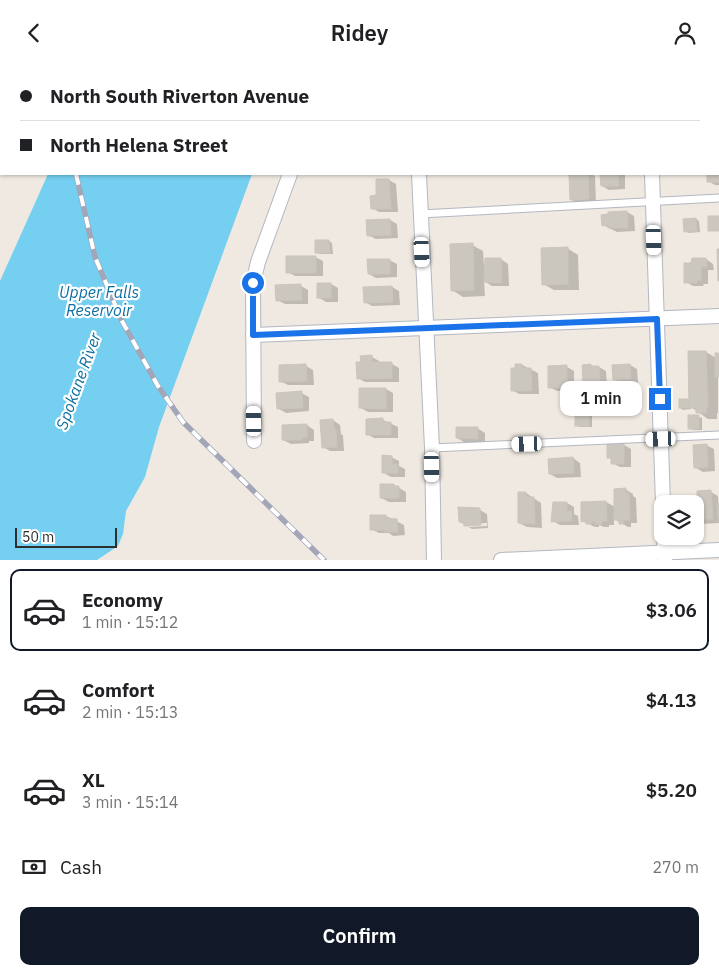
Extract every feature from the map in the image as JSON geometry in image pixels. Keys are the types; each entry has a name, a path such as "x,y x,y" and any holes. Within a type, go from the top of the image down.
{"street":[{"path":"254,441 252,294 255,273 290,175"},
{"path":"419,175 432,448 434,560"},
{"path":"652,175 663,495"},
{"path":"253,335 719,316"},
{"path":"501,560 665,556 719,550"}],"lane":[{"path":"420,214 719,199"},
{"path":"432,448 719,435"}],"water":[{"name":"Upper Falls Reservoir","path":"48,175 252,175 159,427 145,477 126,511 123,534 118,546 97,560 0,560 0,281"}],"building":[{"path":"569,175 588,175 589,199 570,200"},
{"path":"600,175 618,175 619,186 601,186"},
{"path":"707,175 719,175 719,182 707,182"},
{"path":"376,179 389,179 391,209 371,209 370,196 376,195"},
{"path":"627,211 628,228 608,228 608,225 602,226 601,215 608,214 608,212"},
{"path":"708,216 719,216 719,231 708,231"},
{"path":"696,218 697,231 684,232 683,219"},
{"path":"390,219 391,235 367,236 366,220"},
{"path":"315,240 329,240 330,253 315,253"},
{"path":"473,243 474,290 451,291 450,244"},
{"path":"568,247 568,284 542,285 541,248"},
{"path":"717,249 719,249 719,281 718,281"},
{"path":"286,256 316,256 316,273 286,273"},
{"path":"485,258 501,258 502,283 484,282"},
{"path":"692,258 706,258 707,267 701,267 701,280 697,280 697,283 684,283 684,263 691,263"},
{"path":"367,259 390,259 390,274 368,274"},
{"path":"317,283 331,283 331,298 317,298"},
{"path":"301,284 302,300 276,301 275,285"},
{"path":"392,286 393,302 364,303 363,287"},
{"path":"688,351 706,351 708,407 706,408 706,413 696,413 696,408 689,408"},
{"path":"715,353 719,353 719,377 715,377"},
{"path":"372,355 372,362 392,362 392,378 357,379 356,362 361,362 360,356"},
{"path":"306,364 307,381 279,382 279,365"},
{"path":"515,364 522,364 522,368 531,368 532,391 511,391 511,368 515,368"},
{"path":"591,364 591,366 599,366 600,382 583,383 582,365"},
{"path":"630,364 631,379 613,380 612,365"},
{"path":"567,365 567,387 548,388 548,366"},
{"path":"359,388 386,388 386,409 359,408"},
{"path":"302,391 303,408 277,409 276,393"},
{"path":"679,399 688,399 688,408 679,408"},
{"path":"575,411 589,411 589,426 575,426"},
{"path":"688,415 699,415 699,429 688,429"},
{"path":"383,418 383,422 391,422 391,435 366,435 366,419"},
{"path":"333,419 334,429 336,429 337,447 322,448 320,420"},
{"path":"307,424 307,437 302,437 302,440 282,440 282,425"},
{"path":"456,427 478,427 478,439 456,438"},
{"path":"607,443 624,443 624,464 611,464 611,458 607,458"},
{"path":"707,444 708,467 694,468 693,445"},
{"path":"382,455 392,456 392,464 398,464 398,473 382,473"},
{"path":"573,457 574,473 549,474 548,459"},
{"path":"380,484 399,486 399,498 380,498"},
{"path":"626,488 626,493 629,493 630,520 624,520 624,524 619,524 619,520 614,520 614,489"},
{"path":"711,490 713,519 704,520 704,495 697,495 697,491"},
{"path":"518,492 526,492 526,497 534,497 535,524 518,523"},
{"path":"606,501 607,521 602,521 602,524 595,524 595,521 592,521 592,524 586,524 586,521 581,522 581,502"},
{"path":"553,502 567,502 567,511 571,511 572,521 551,522"},
{"path":"717,503 719,503 719,519 718,519"},
{"path":"458,507 480,508 481,525 464,526 464,522 459,522"},
{"path":"370,515 386,515 386,518 397,519 398,532 370,530"}],"railway":[{"path":"76,175 95,257 122,321 158,386 183,422 324,560"}],"route":[{"path":"253,283 253,335 657,319 660,399"}],"water label":[{"name":"Spokane River","path":"78,381"}]}
